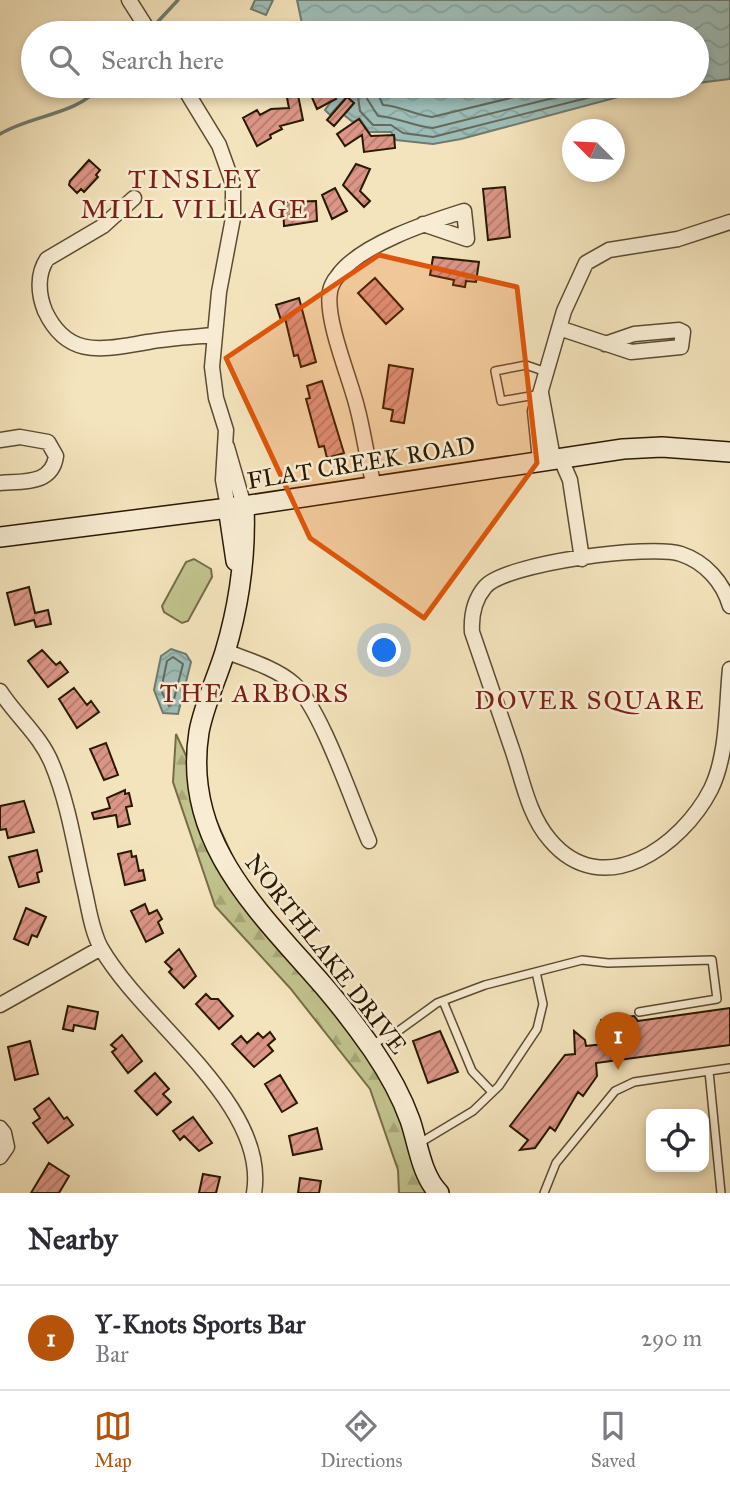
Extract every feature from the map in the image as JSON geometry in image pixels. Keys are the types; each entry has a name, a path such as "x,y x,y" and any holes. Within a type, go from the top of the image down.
{"street":[{"path":"133,6 142,21"},
{"name":"NORTHLAKE DRIVE","path":"190,98 219,145 233,184 233,218 214,335 213,383 224,422 226,447 223,480 236,506 240,576 238,602 200,732 197,780 205,814 236,885 330,993 369,1045 397,1089 428,1177 439,1193"},
{"path":"134,198 103,226 47,258 42,266 40,291 49,319 64,339 98,349 214,335"},
{"path":"582,559 570,480 551,458 535,411 575,282 586,263 609,250 678,239 730,222"},
{"path":"374,486 357,407 334,324 330,292 337,275 360,257 394,236 423,224"},
{"path":"559,328 605,344"},
{"path":"0,440 20,438 48,442 56,456 52,471 42,478 0,483"},
{"name":"FLAT CREEK ROAD","path":"0,537 236,506 551,458 662,447 730,452"},
{"path":"730,606 727,595 713,575 694,559 678,553 645,550 501,575 486,586 471,615 472,632 540,828 564,854 598,867 631,864 648,858 687,823 711,788 718,769 730,669"},
{"path":"225,651 278,674 302,691 322,729 369,841"},
{"path":"0,691 4,708 40,742 51,762 71,823 89,910 101,948 163,1028 233,1105 253,1147 254,1193"},
{"path":"0,1005 101,948"},
{"path":"0,1128 5,1133 7,1147 0,1157"}],"lane":[{"path":"541,393 501,401 495,371 526,365 546,372"},
{"path":"369,1045 443,1001 582,960 608,963 712,960 717,999 639,1012"},
{"path":"418,1144 473,1111 492,1092 537,1030 543,1004 536,972"},
{"path":"443,1001 472,1071 492,1092"},
{"path":"544,1193 556,1163 615,1091 634,1082 730,1068"},
{"path":"709,1071 721,1193"}],"highlighted area":[{"path":"379,255 517,287 537,463 424,618 310,538 226,358"}],"green space":[{"path":"194,559 211,569 212,577 188,621 182,623 164,612 162,606 186,562"},
{"path":"176,734 244,881 335,987 439,1193 399,1193 398,1170 370,1089 290,988 215,906 173,782"}],"water":[{"path":"255,0 273,0 266,15 251,9"},
{"path":"297,0 730,0 730,79 709,82 709,21 301,21"},
{"path":"334,98 345,98 330,115 325,110"},
{"path":"349,98 614,98 433,144 396,140 391,132 369,132 360,119 353,122 344,115 354,103"},
{"path":"171,649 186,654 191,662 178,714 163,713 154,690 161,656"}],"building":[{"path":"287,98 299,98 303,120 280,126 282,129 257,146 243,118 257,110 260,115 271,109 289,108"},
{"path":"312,98 336,99 317,109"},
{"path":"346,98 354,103 334,126 327,120"},
{"path":"359,119 371,136 394,135 395,148 364,152 362,135 345,146 337,134"},
{"path":"89,160 100,170 96,175 98,177 84,192 81,189 77,193 69,185 70,181"},
{"path":"356,164 370,169 360,191 370,201 364,207 343,185"},
{"path":"505,187 510,237 488,240 483,189"},
{"path":"335,188 347,211 332,219 322,195"},
{"path":"316,201 317,221 284,226 283,202"},
{"path":"433,257 479,262 476,282 466,281 465,287 453,285 454,280 430,275"},
{"path":"375,278 403,309 386,324 358,293"},
{"path":"299,298 316,362 301,367 298,355 294,356 285,318 281,320 276,305"},
{"path":"389,365 413,369 404,423 391,421 393,410 383,408"},
{"path":"322,381 344,453 327,458 324,446 319,447 306,399 310,398 307,386"},
{"path":"29,587 35,613 48,610 51,624 36,627 34,620 15,625 7,593"},
{"path":"42,650 56,665 60,662 68,672 48,687 28,661"},
{"path":"74,688 87,705 91,701 99,712 77,728 59,699"},
{"path":"106,743 118,775 104,780 90,749"},
{"path":"125,790 125,794 129,793 132,806 126,807 130,824 118,827 116,815 94,819 92,813 110,808 107,798"},
{"path":"24,801 34,832 8,838 6,829 0,830 0,806"},
{"path":"37,850 42,871 37,873 39,882 19,887 9,857"},
{"path":"131,851 132,857 136,856 139,871 143,870 145,880 125,885 118,854"},
{"path":"145,904 149,914 157,910 162,919 158,922 163,933 146,942 131,911"},
{"path":"26,908 46,917 37,937 32,935 28,945 14,939"},
{"path":"179,949 196,976 184,988 169,972 172,969 165,962"},
{"path":"206,994 211,999 218,999 233,1016 219,1029 196,1004"},
{"path":"68,1006 98,1012 95,1029 74,1025 73,1031 63,1029"},
{"path":"730,1008 730,1045 596,1063 597,1076 583,1096 578,1092 555,1131 550,1127 535,1148 520,1150 528,1140 510,1126 565,1055 575,1054 574,1031 585,1040 586,1046 604,1044 601,1020 634,1016 638,1021"},
{"path":"440,1031 458,1072 428,1083 413,1041"},
{"path":"270,1032 275,1039 268,1045 273,1051 254,1067 232,1044 241,1036 247,1043 258,1033 263,1038"},
{"path":"122,1035 142,1061 128,1073 112,1052 116,1049 111,1045"},
{"path":"30,1041 38,1074 15,1080 8,1047"},
{"path":"155,1073 169,1089 163,1094 171,1102 157,1115 135,1091"},
{"path":"280,1075 297,1103 282,1112 265,1084"},
{"path":"49,1098 64,1119 67,1117 73,1125 48,1143 33,1123 40,1118 34,1109"},
{"path":"193,1117 212,1143 199,1151 184,1136 180,1140 173,1131"},
{"path":"317,1128 322,1149 293,1155 289,1136"},
{"path":"49,1163 69,1176 59,1193 31,1193"},
{"path":"203,1174 220,1177 216,1193 199,1193"},
{"path":"300,1178 321,1181 319,1193 298,1193"}],"waterway":[{"path":"158,21 178,0"},
{"path":"0,134 67,109 88,98"}],"place":[{"name":"Y-Knots Sports Bar","path":"618,1070"}],"district":[{"name":"TINSLEY MILL VILLAGE","path":"195,194"},
{"name":"THE ARBORS","path":"255,693"},
{"name":"DOVER SQUARE","path":"590,700"}]}
